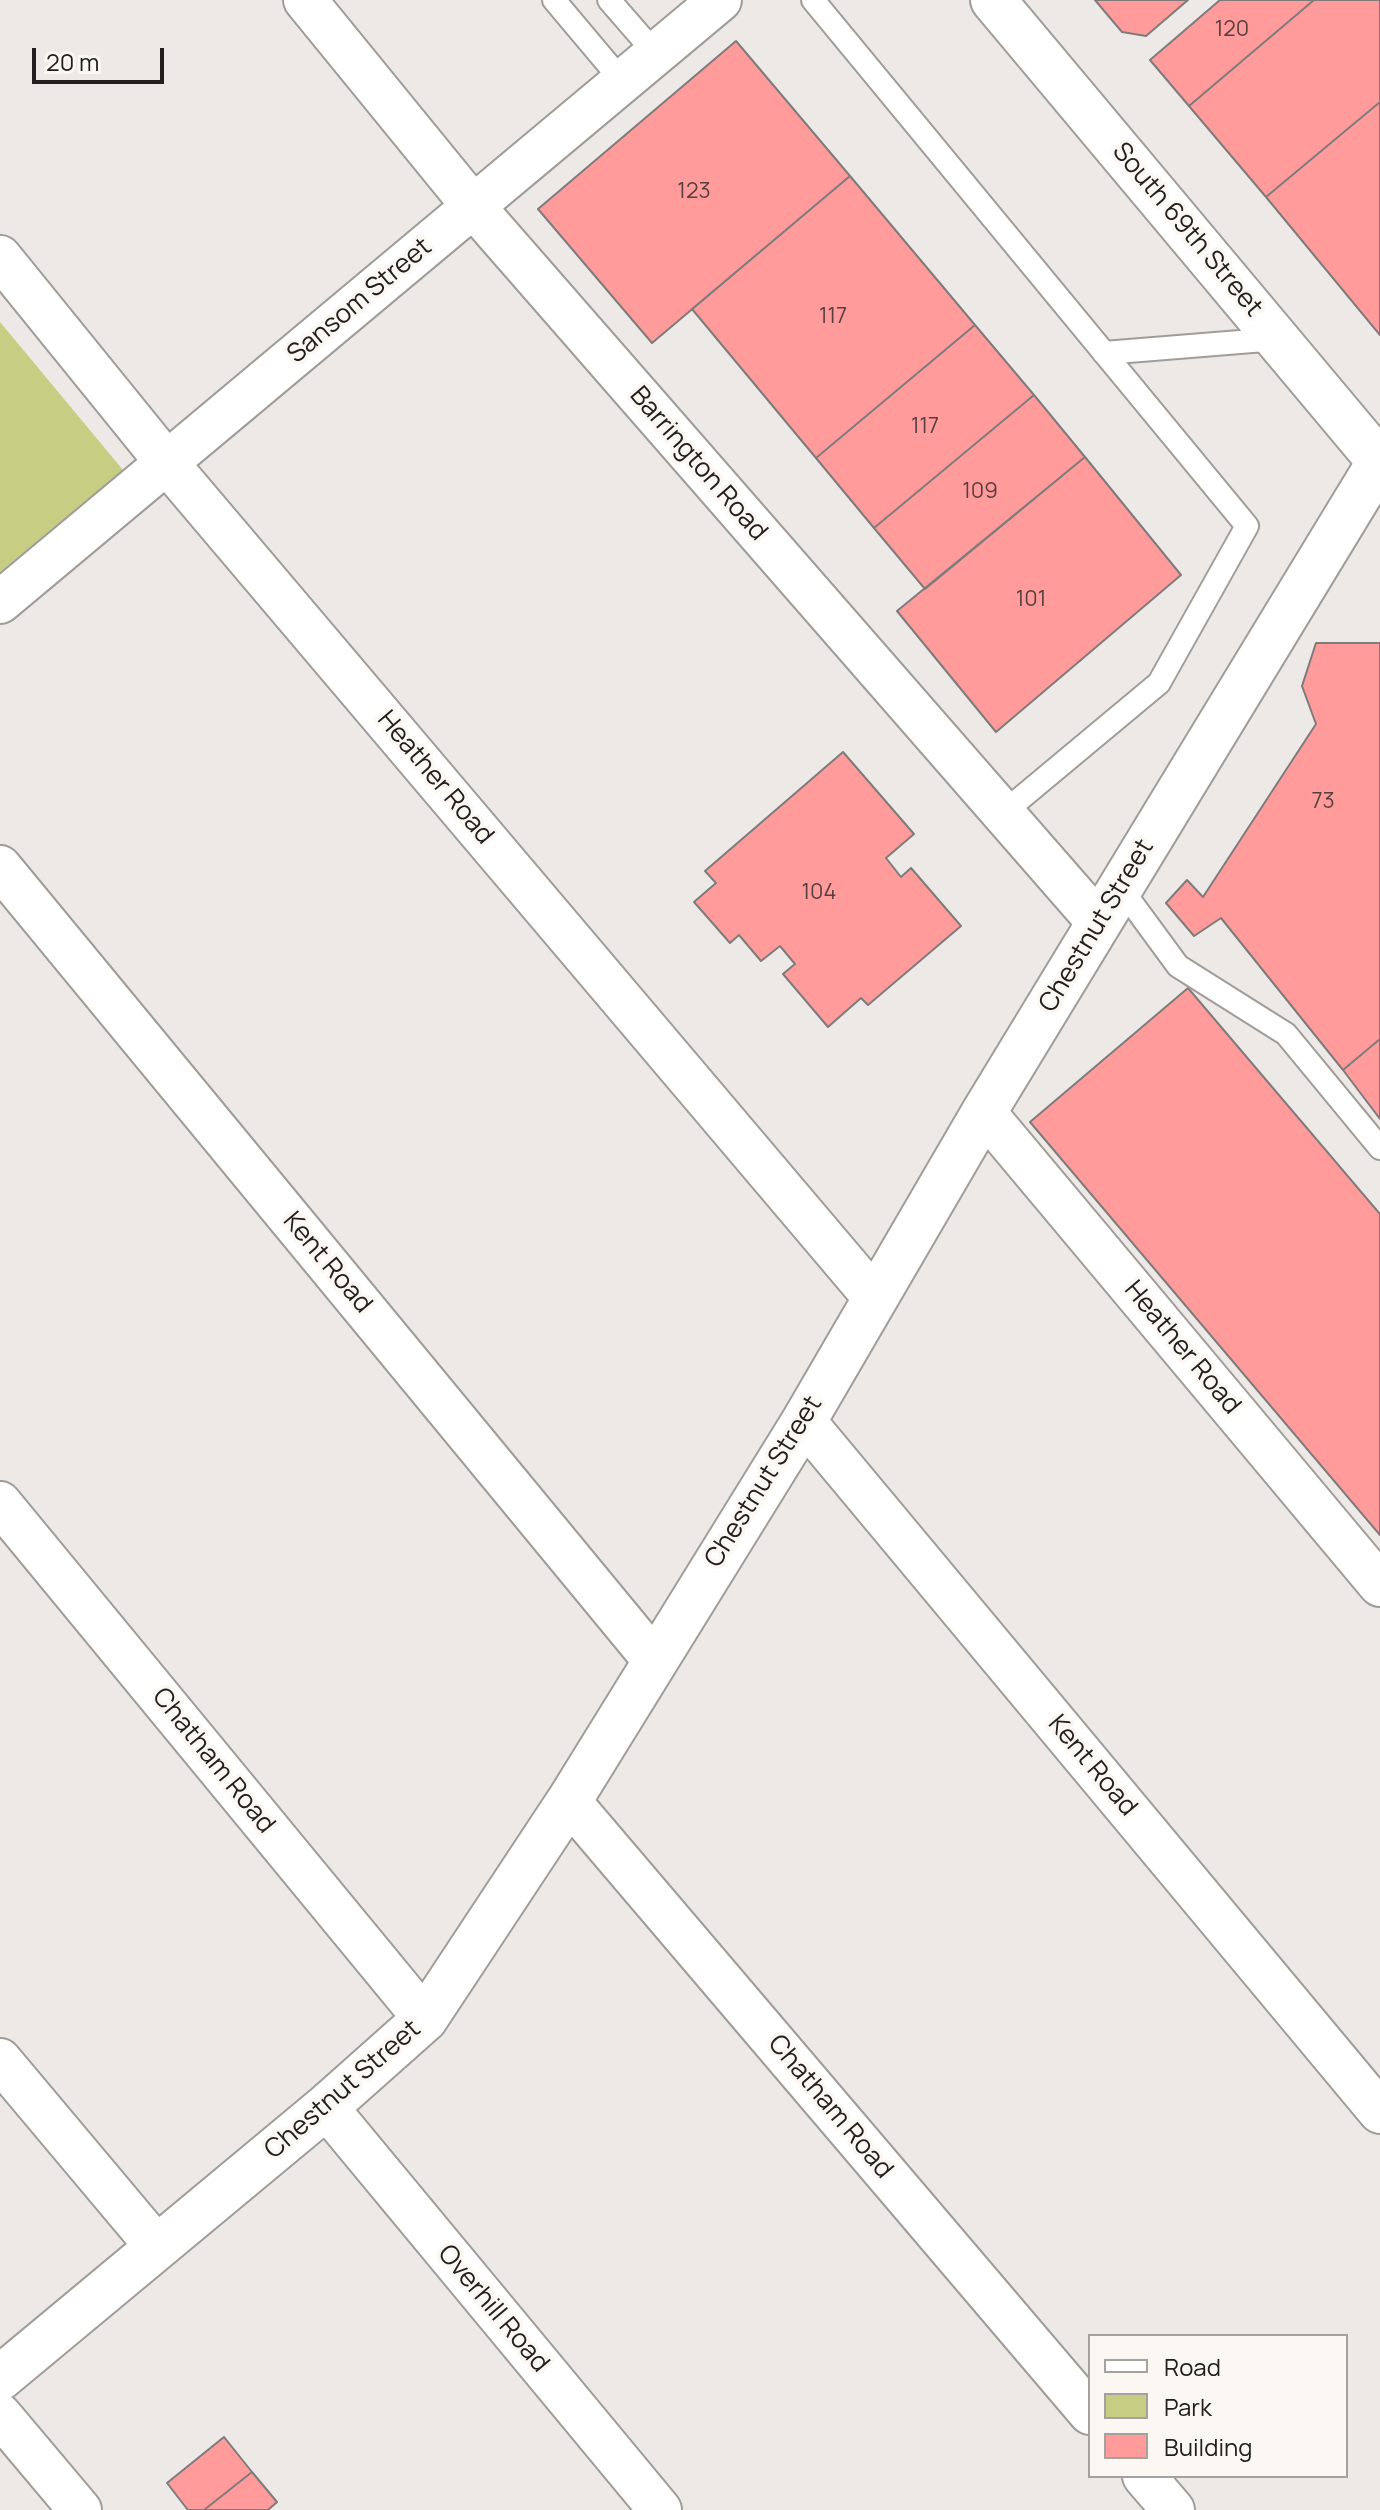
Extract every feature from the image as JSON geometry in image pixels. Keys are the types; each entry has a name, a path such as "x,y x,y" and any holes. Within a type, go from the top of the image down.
{"street":[{"name":"Barrington Road","path":"305,0 473,206 1003,813 1109,905"},
{"name":"Sansom Street","path":"0,602 720,0"},
{"name":"South 69th Street","path":"993,0 1380,462"},
{"name":"Heather Road","path":"0,257 167,463 873,1296"},
{"name":"Chestnut Street","path":"0,2378 326,2107 425,2019 569,1801 804,1421 873,1296 1380,462"},
{"name":"Kent Road","path":"0,867 654,1660"},
{"name":"Heather Road","path":"984,1112 1380,1585"},
{"name":"Kent Road","path":"804,1421 1380,2112"},
{"name":"Chatham Road","path":"0,1503 425,2019"},
{"name":"Chatham Road","path":"569,1801 1088,2411"},
{"path":"0,2060 157,2247"},
{"name":"Overhill Road","path":"326,2107 660,2510"},
{"path":"0,2415 80,2510"},
{"path":"1146,2478 1173,2510"}],"lane":[{"path":"554,0 623,82"},
{"path":"609,0 656,54"},
{"path":"813,0 1247,526 1159,683 1003,813"},
{"path":"1104,353 1278,339"},
{"path":"1109,905 1178,966 1286,1034 1380,1148"}],"green space":[{"path":"0,322 123,470 0,572"}],"building":[{"path":"1095,0 1188,0 1146,36 1122,32"},
{"path":"1220,0 1314,0 1189,106 1150,60"},
{"path":"1314,0 1380,0 1380,102 1266,197 1189,106"},
{"path":"736,41 850,176 652,343 538,209"},
{"path":"1380,102 1380,335 1266,197"},
{"path":"850,176 975,325 816,458 692,309"},
{"path":"975,325 1034,395 874,528 816,458"},
{"path":"1034,395 1085,457 925,589 874,528"},
{"path":"1085,457 1181,575 996,732 897,611"},
{"path":"1316,643 1380,643 1380,1039 1343,1070 1221,918 1194,936 1166,903 1187,880 1203,897 1316,724 1302,686"},
{"path":"843,752 914,834 886,858 901,877 911,868 961,926 868,1005 861,998 828,1027 783,974 795,964 780,946 761,961 739,935 730,943 694,902 716,883 705,871"},
{"path":"1188,988 1380,1214 1380,1535 1030,1122"},
{"path":"1380,1039 1380,1119 1343,1070"},
{"path":"224,2437 252,2472 204,2510 188,2510 167,2483"},
{"path":"252,2472 277,2502 268,2510 204,2510"}]}
